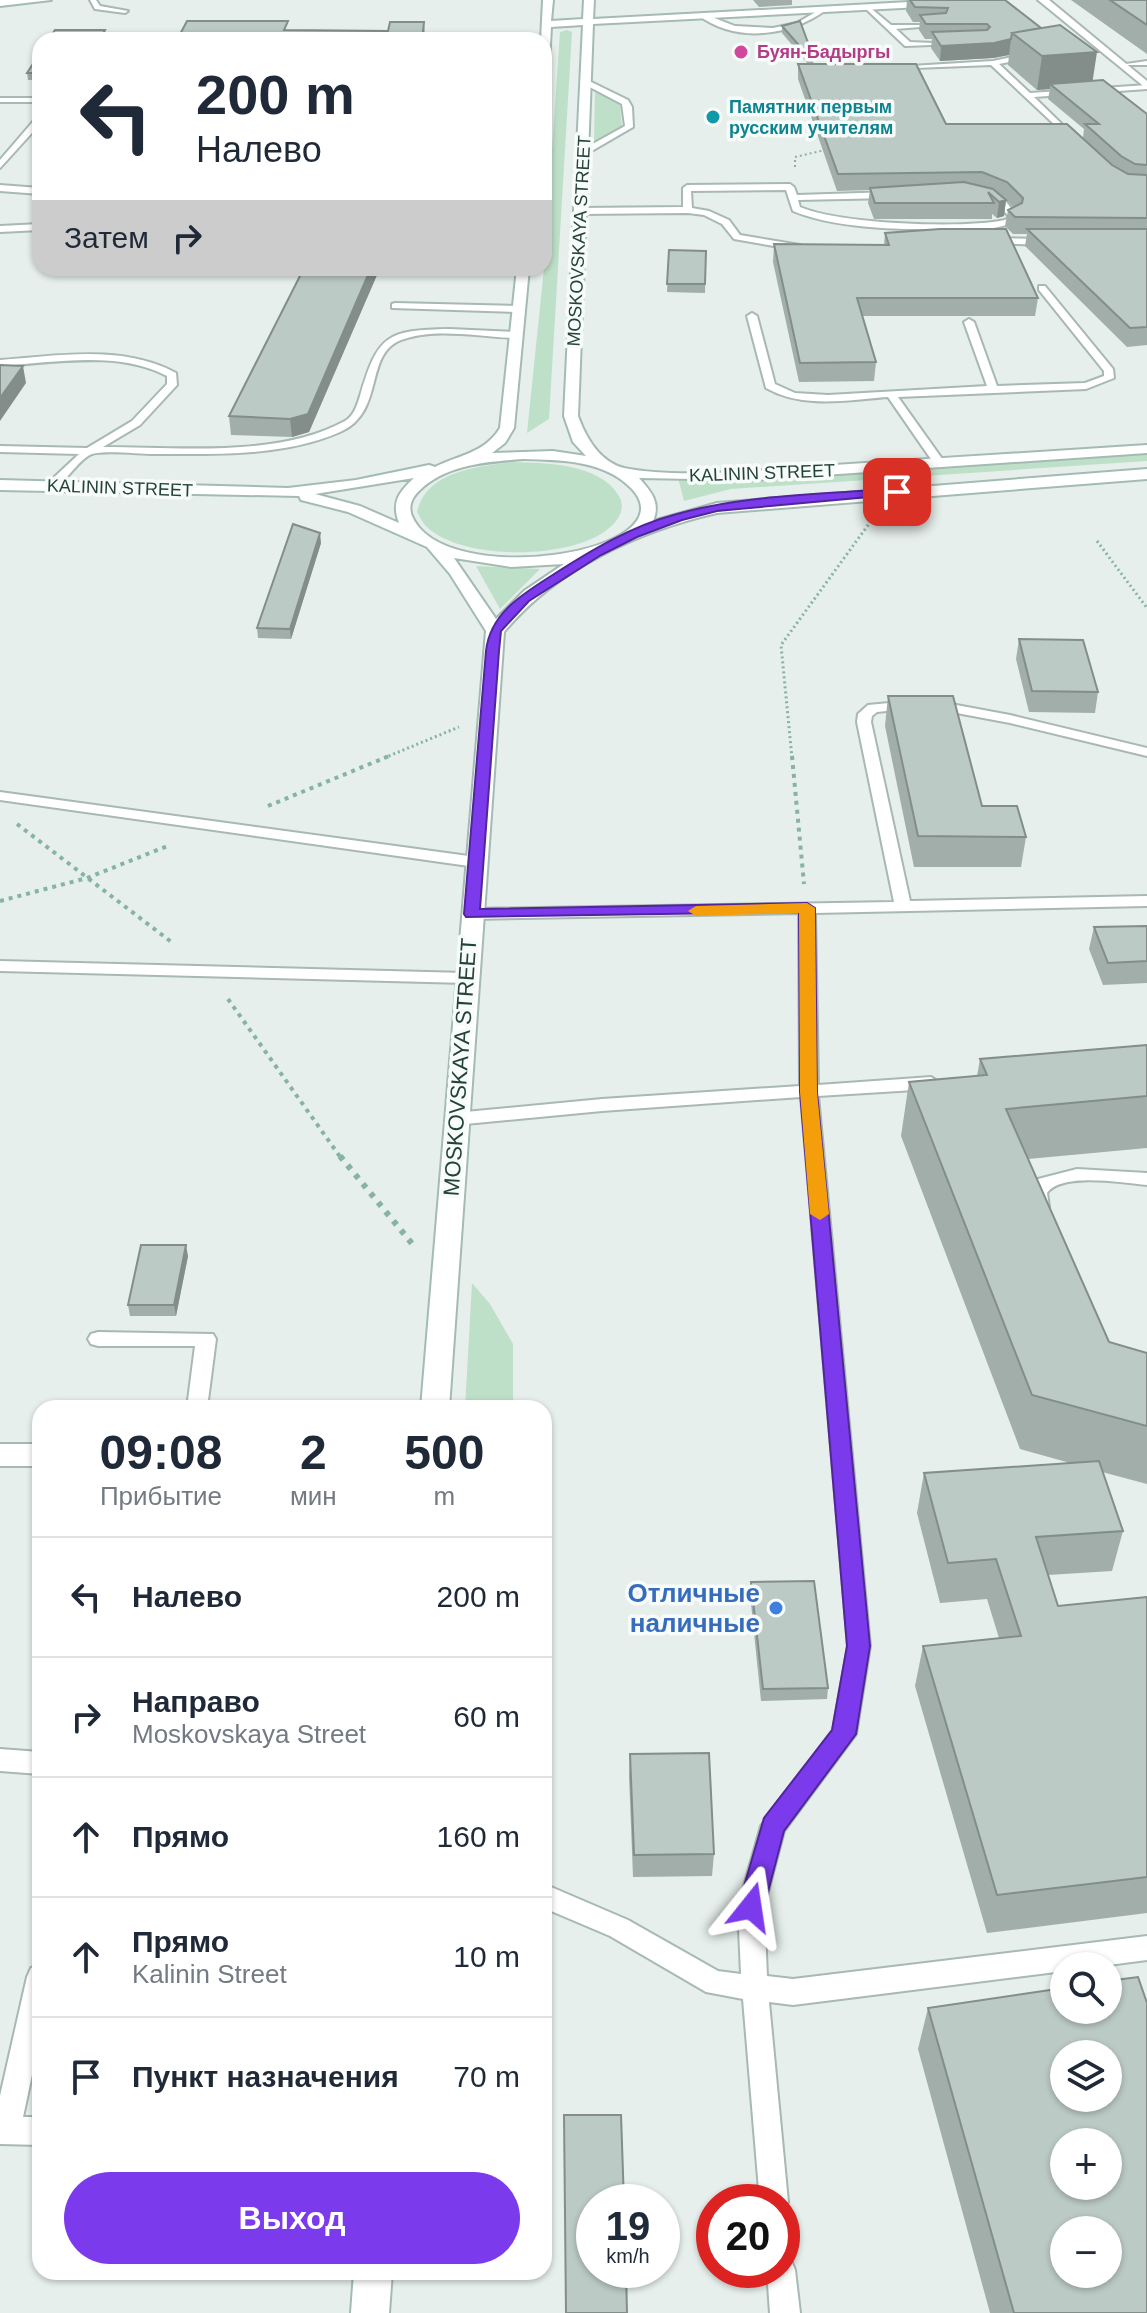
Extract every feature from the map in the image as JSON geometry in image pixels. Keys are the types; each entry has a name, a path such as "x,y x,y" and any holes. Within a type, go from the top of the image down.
{"main road":[{"path":"0,3 46,0"},
{"path":"547,32 548,0"},
{"name":"MOSKOVSKAYA STREET","path":"589,0 571,416 580,442 643,490 649,504 646,520 633,534"},
{"path":"548,24 998,0"},
{"path":"1043,0 1147,86"},
{"path":"472,460 500,440 507,428 522,276"},
{"name":"KALININ STREET","path":"0,485 288,493 356,485 472,460 534,454 564,457 613,470 726,476 1147,449"},
{"path":"451,465 421,481 403,500 402,514 408,527 456,571 495,631 541,585 597,552"},
{"name":"KALININ STREET","path":"288,493 354,509 428,543 469,557 511,562 570,559 597,552 678,517 730,506 1147,474"},
{"name":"MOSKOVSKAYA STREET","path":"436,1400 495,631"},
{"path":"0,1455 32,1455"},
{"path":"370,2313 372,2280"}],"lane":[{"path":"93,0 97,8 125,11"},
{"path":"867,7 908,44 966,43"},
{"path":"702,15 727,28 785,28 798,26 824,9"},
{"path":"890,27 940,25"},
{"path":"1088,50 1103,48"},
{"path":"915,66 993,63 1041,53"},
{"path":"993,63 1080,146"},
{"path":"1123,65 1147,63"},
{"path":"583,153 629,127 625,102 585,81"},
{"path":"1028,95 1147,86"},
{"path":"0,100 32,100"},
{"path":"0,165 32,128"},
{"path":"688,210 687,188 790,187 798,182 798,177"},
{"path":"790,187 796,209 813,216 906,226 994,225 1008,222 1014,217 1000,200 971,192"},
{"path":"0,188 32,190"},
{"path":"793,198 907,194"},
{"path":"579,211 688,210 717,217 726,222 730,231 749,241 803,248"},
{"path":"0,229 32,227"},
{"path":"975,241 1059,242"},
{"path":"752,316 770,386 777,392 801,397 1086,386 1109,378 1109,371 1042,288"},
{"path":"395,306 519,309"},
{"path":"969,322 993,389"},
{"path":"0,449 89,451 251,447 300,442 354,420 382,349 388,342 411,335 516,335"},
{"path":"0,363 128,360 158,366 172,375 172,385 136,423 89,451 51,486"},
{"path":"891,394 939,463"},
{"path":"903,906 864,722 865,714 873,708 933,705 957,708 1147,752"},
{"path":"0,796 476,862"},
{"path":"472,914 1147,901"},
{"path":"772,2184 751,1907 773,1826 844,1734 859,1646 809,1092 807,908"},
{"path":"0,966 466,978"},
{"path":"455,1119 602,1105 957,1081"},
{"path":"1047,1225 1036,1198 1037,1188 1045,1180 1060,1176 1147,1179"},
{"path":"98,1339 206,1339 198,1400"},
{"path":"0,1760 32,1762"},
{"path":"552,1899 619,1928 715,1983 793,1992 1147,1948"},
{"path":"32,2010 3,2130 32,2131"},
{"path":"783,2288 785,2313"}],"path":[{"path":"798,177 795,157 828,149"},
{"path":"807,908 781,645 876,513"},
{"path":"1097,541 1147,608"},
{"path":"12,821 210,971 259,1047 352,1173 444,1281"}],"green space":[{"path":"560,32 572,32 549,419 527,433 543,276 552,276 552,150"},
{"path":"595,90 620,105 622,128 594,142"},
{"path":"1147,454 1147,461 731,489 684,501 678,478 721,482"},
{"path":"511,462 571,467 599,477 619,496 622,509 618,518 592,539 545,551 518,552 465,546 443,538 423,522 417,512 422,498 441,479 468,469"},
{"path":"476,566 540,569 500,609"},
{"path":"472,1283 490,1304 513,1344 513,1400 465,1400"}],"building":[{"path":"910,0 1005,0 1041,28 1012,33 1011,39 994,43 941,46 932,32 987,30 990,27 987,24 926,24 920,15 946,13 948,8 915,7"},
{"path":"1110,0 1147,0 1147,25"},
{"path":"187,21 288,21 284,30 388,31 390,22 424,22 423,32 181,32"},
{"path":"800,21 814,59 812,60 782,26"},
{"path":"1060,25 1097,52 1042,56 1012,33"},
{"path":"55,30 105,30 104,32 54,32"},
{"path":"798,64 916,64 946,124 1067,124 1112,165 1128,174 1147,175 1147,218 1015,217 1008,210 1022,203 1023,198 1007,182 982,172 838,174"},
{"path":"1103,80 1147,114 1147,165 1135,164 1121,156 1085,124 1099,124 1050,84"},
{"path":"964,182 993,189 1006,200 999,202 988,192 994,203 875,203 870,188"},
{"path":"1006,229 1038,298 857,298 876,362 800,363 774,244 889,245 885,233"},
{"path":"1027,229 1147,229 1147,327 1130,328"},
{"path":"669,250 706,251 705,284 667,284"},
{"path":"300,276 368,276 308,414 290,419 229,416"},
{"path":"0,365 23,366 0,398"},
{"path":"293,524 320,533 290,629 257,628"},
{"path":"1019,639 1083,640 1098,692 1032,691"},
{"path":"888,696 953,696 982,806 1017,806 1026,837 918,836"},
{"path":"1147,926 1147,961 1108,963 1094,927"},
{"path":"1147,1045 1147,1096 1006,1109 1109,1342 1147,1353 1147,1426 1032,1395 909,1082 987,1075 980,1059"},
{"path":"141,1245 186,1245 174,1305 128,1305"},
{"path":"1099,1461 1123,1531 1036,1537 1058,1606 1147,1597 1147,1877 997,1895 923,1646 1021,1636 996,1559 948,1563 924,1473"},
{"path":"814,1581 828,1688 763,1689 751,1582"},
{"path":"709,1753 714,1854 634,1855 630,1754"},
{"path":"1138,1977 1147,2003 1147,2313 1014,2313 928,2008 1050,1990 1050,2024 1122,2024 1122,1979"},
{"path":"564,2115 621,2115 623,2184 576,2184 576,2288 626,2288 627,2313 566,2313"}],"slow traffic":[{"path":"696,911 807,908 809,1092 820,1214"}],"place":[{"name":"Буян-Бадыргы","path":"741,52"},
{"name":"Памятник первым русским учителям","path":"713,117"},
{"name":"Отличные наличные","path":"776,1608"}],"route":[{"path":"751,1907 773,1826 844,1734 859,1646 809,1092 807,908 472,914 495,631 541,585 633,534 678,517 717,508 768,502 897,492"}]}
